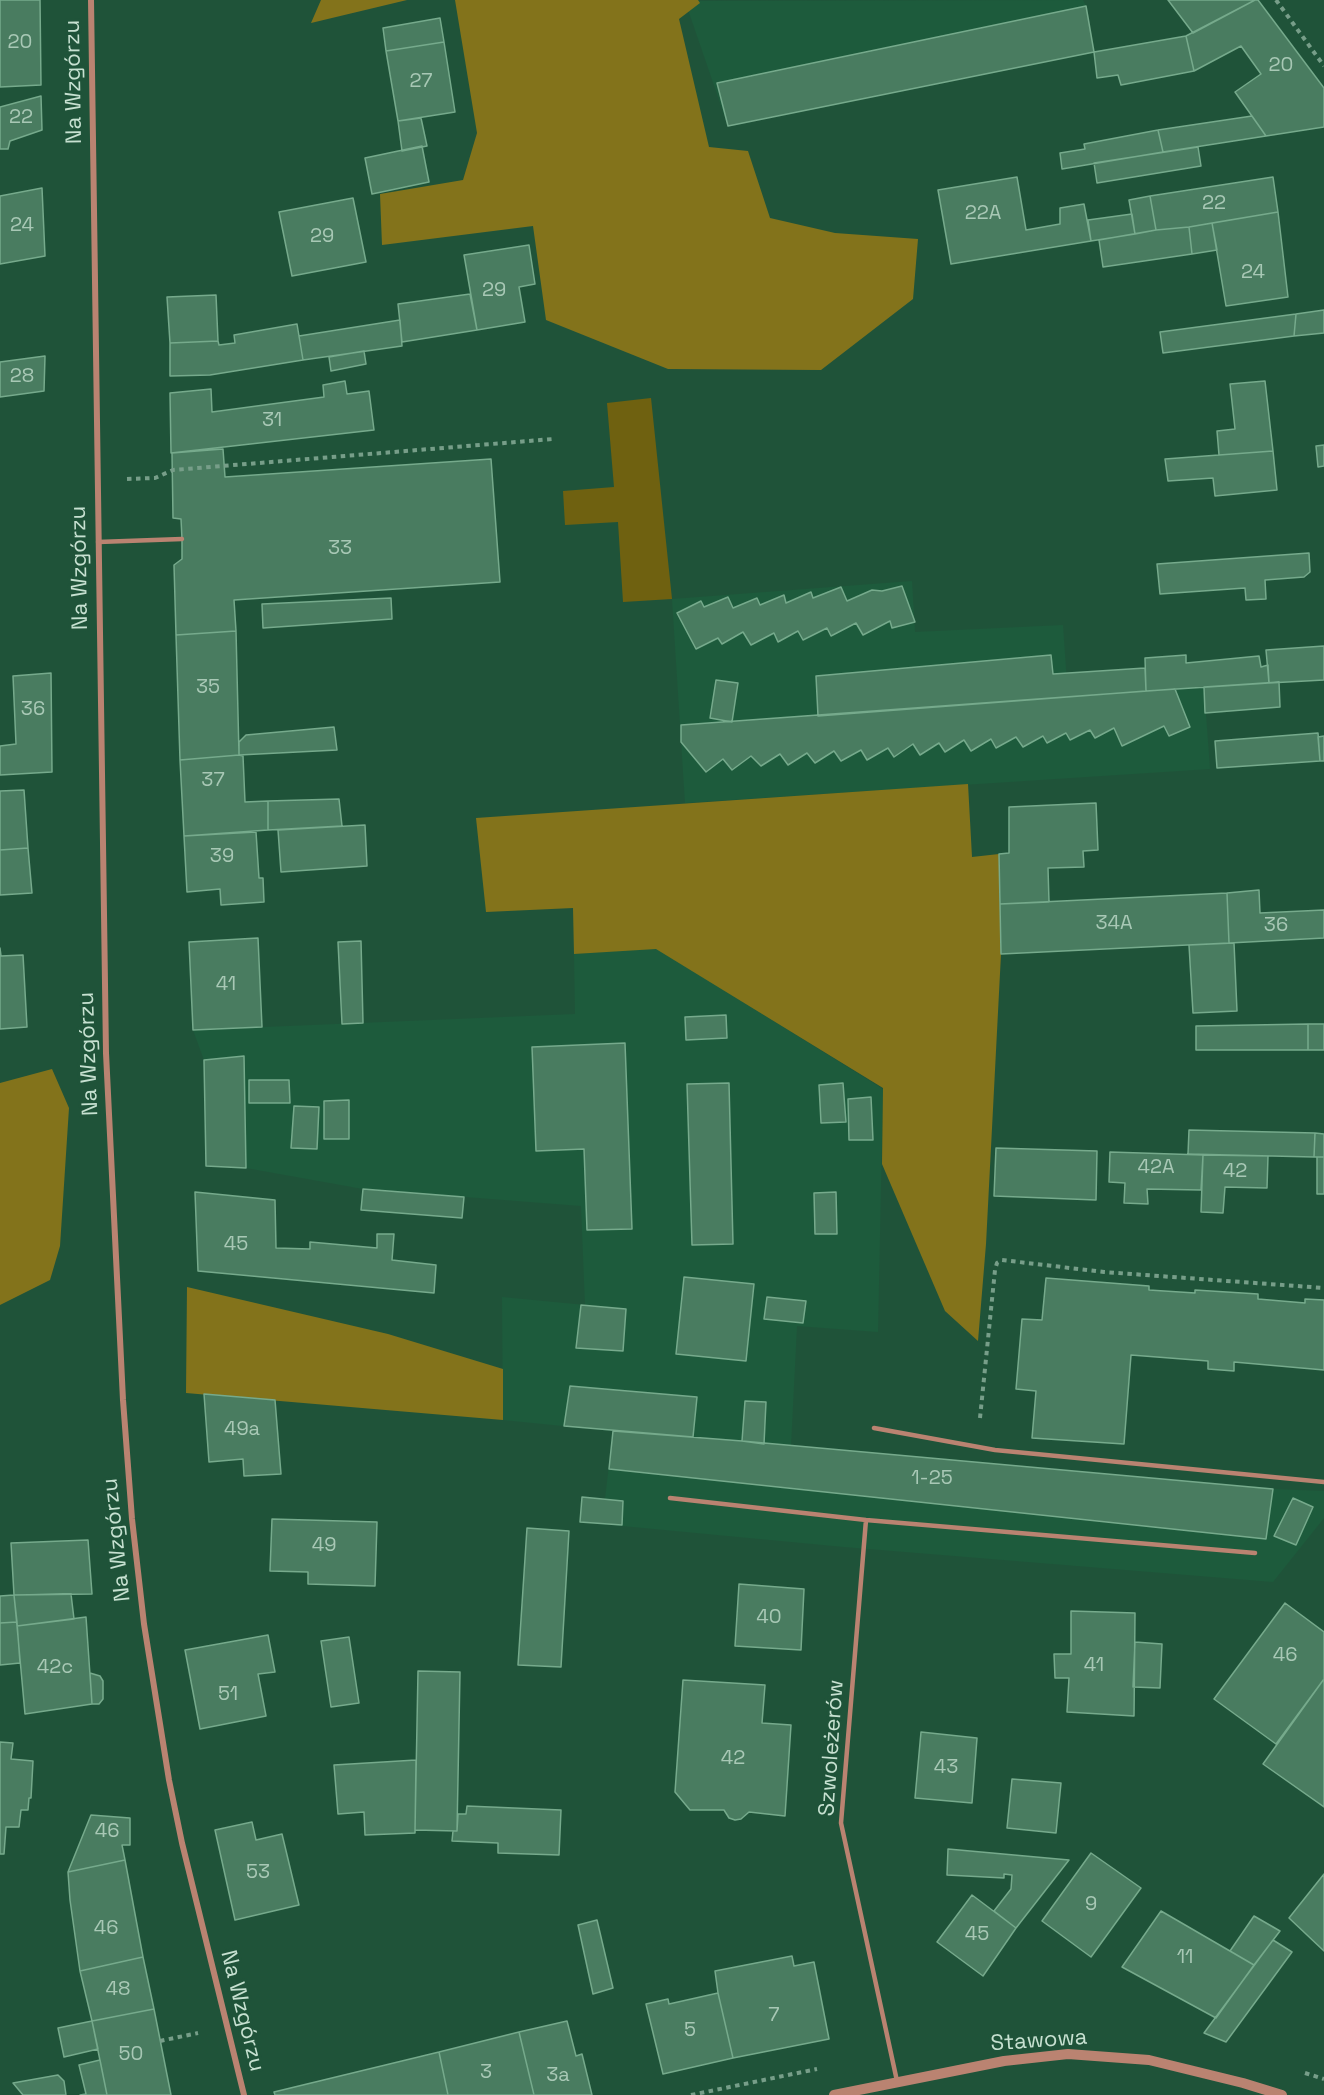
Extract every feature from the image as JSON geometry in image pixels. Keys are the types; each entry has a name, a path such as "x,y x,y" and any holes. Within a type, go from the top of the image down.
{"street":[{"name":"Na Wzgórzu","path":"91,0 106,1053 123,1400 132,1519 147,1648 169,1780 184,1854 244,2095"},
{"name":"Stawowa","path":"834,2095 1004,2061 1068,2054 1149,2060 1282,2095"}],"lane":[{"path":"98,542 182,539"},
{"path":"874,1428 977,1447 1324,1482"},
{"path":"670,1498 866,1520 1255,1553"},
{"name":"Szwoleżerów","path":"866,1520 842,1823 897,2081"}],"path":[{"path":"1276,0 1324,66"},
{"path":"97,480 155,478 173,470 553,439"},
{"path":"977,1447 994,1270 997,1263 1002,1260 1104,1272 1324,1288"},
{"path":"160,2041 202,2032"},
{"path":"691,2095 823,2067"}],"shaded area":[{"path":"321,0 407,0 311,23"},
{"path":"455,0 698,0 700,3 679,19 709,147 748,151 770,218 835,233 918,239 913,299 821,370 668,369 546,320 533,226 382,245 380,194 463,180 477,133"},
{"path":"1083,0 1094,52 728,126 685,1"},
{"path":"651,398 672,599 623,602 618,522 565,525 563,491 614,487 607,403"},
{"path":"912,581 915,632 1063,625 1068,698 1204,687 1210,769 685,803 672,599"},
{"path":"968,784 972,857 999,854 1001,954 986,1244 978,1341 945,1311 882,1164 883,1088 656,949 574,954 573,908 486,912 476,818"},
{"path":"656,948 883,1089 878,1332 797,1326 791,1446 1273,1489 1324,1491 1324,1518 1273,1582 844,1547 580,1522 582,1497 605,1499 613,1431 503,1420 502,1297 585,1305 581,1206 363,1189 246,1168 206,1166 204,1060 193,1030 575,1014 574,954"},
{"path":"52,1069 69,1108 60,1246 50,1280 0,1305 0,1083"},
{"path":"187,1287 388,1334 503,1369 503,1420 186,1393"}],"building":[{"path":"0,0 40,0 41,85 0,87"},
{"path":"1168,0 1255,0 1193,33"},
{"path":"1258,0 1324,88 1324,127 1266,136 1235,92 1261,74 1241,46 1194,71 1186,36"},
{"path":"1086,6 1094,52 728,126 717,83"},
{"path":"440,18 444,42 386,51 383,28"},
{"path":"1186,36 1194,71 1121,85 1118,75 1097,78 1094,52"},
{"path":"444,42 455,112 398,121 386,51"},
{"path":"41,96 42,130 10,141 8,149 0,149 0,107"},
{"path":"1252,116 1266,136 1163,152 1158,130"},
{"path":"421,118 427,146 402,151 398,121"},
{"path":"1158,130 1163,152 1062,169 1060,153 1085,149 1084,144"},
{"path":"422,146 429,182 372,194 365,158"},
{"path":"1198,147 1201,166 1097,183 1094,163"},
{"path":"1017,177 1026,230 1060,224 1060,208 1084,204 1091,241 951,264 938,190"},
{"path":"1273,177 1278,212 1189,227 1156,230 1150,196"},
{"path":"42,188 45,256 0,264 0,196"},
{"path":"1150,196 1156,230 1135,234 1129,200"},
{"path":"353,198 366,262 292,276 279,212"},
{"path":"1278,212 1288,297 1226,306 1212,223"},
{"path":"1132,214 1135,234 1091,241 1088,220"},
{"path":"1212,223 1217,250 1192,254 1189,227"},
{"path":"1189,227 1192,254 1103,267 1099,240"},
{"path":"529,245 535,284 519,287 525,322 477,330 464,255"},
{"path":"470,294 477,330 402,342 398,304"},
{"path":"216,295 218,341 170,343 167,297"},
{"path":"1324,310 1324,333 1294,336 1296,314"},
{"path":"1296,314 1294,336 1163,353 1160,332"},
{"path":"400,320 402,346 303,360 299,336"},
{"path":"297,324 303,360 210,375 170,376 170,343 218,341 219,345 235,343 234,335"},
{"path":"364,351 366,364 331,371 329,357"},
{"path":"45,356 44,391 0,397 0,362"},
{"path":"345,381 347,394 369,391 374,430 171,453 170,393 211,389 212,412 324,397 323,385"},
{"path":"1265,381 1273,451 1219,455 1217,431 1235,429 1230,384"},
{"path":"1324,445 1324,466 1318,467 1316,446"},
{"path":"223,449 225,477 491,459 500,582 234,600 236,631 176,635 174,565 182,559 182,539 181,519 173,518 172,453"},
{"path":"1273,451 1277,490 1215,496 1213,478 1168,481 1165,459"},
{"path":"1309,553 1310,572 1304,577 1265,580 1266,599 1246,600 1245,588 1160,594 1157,564"},
{"path":"902,586 915,622 892,628 890,621 863,635 856,623 831,636 827,628 803,640 798,631 778,642 774,633 751,645 743,632 722,644 718,638 696,649 677,613 701,601 704,607 728,597 733,608 757,598 760,605 784,595 786,603 811,592 813,598 841,587 847,601 872,590 882,591"},
{"path":"391,598 392,619 263,628 262,604"},
{"path":"236,631 239,755 180,760 176,635"},
{"path":"1324,646 1324,680 1269,683 1266,650"},
{"path":"1051,655 1053,674 1145,668 1146,691 818,716 816,676"},
{"path":"1186,655 1186,663 1259,656 1261,667 1268,665 1269,683 1146,691 1145,658"},
{"path":"51,673 52,772 0,775 0,746 16,744 13,676"},
{"path":"716,680 738,683 732,722 710,718"},
{"path":"1279,682 1280,707 1205,713 1204,687"},
{"path":"1175,689 1190,727 1169,736 1164,726 1122,746 1114,728 1095,738 1090,730 1070,740 1066,733 1047,743 1043,736 1023,747 1016,737 996,748 991,739 971,751 964,740 945,752 939,743 920,755 913,744 894,757 888,748 867,760 861,750 841,761 834,751 815,763 807,753 788,765 780,754 761,766 751,756 732,770 723,759 706,772 681,742 681,725"},
{"path":"334,727 337,750 239,755 239,742 246,735"},
{"path":"1318,733 1320,761 1217,768 1215,741"},
{"path":"1324,736 1324,761 1320,761 1318,737"},
{"path":"243,756 245,802 268,801 268,830 184,836 180,760"},
{"path":"24,790 28,848 0,850 0,791"},
{"path":"339,799 342,826 268,830 268,801"},
{"path":"1096,803 1098,850 1083,851 1084,867 1048,868 1049,902 1000,904 999,854 1009,853 1009,807"},
{"path":"365,825 367,866 281,872 278,830"},
{"path":"256,832 259,878 263,878 264,902 221,905 220,889 187,892 184,836"},
{"path":"28,848 32,893 0,895 0,850"},
{"path":"1259,890 1260,913 1324,910 1324,938 1229,943 1227,893"},
{"path":"1227,893 1229,943 1001,954 1000,904"},
{"path":"258,938 262,1027 193,1030 189,942"},
{"path":"361,941 363,1023 342,1024 338,942"},
{"path":"1234,943 1237,1011 1193,1013 1189,945"},
{"path":"0,948 1,956 23,955 27,1027 0,1029"},
{"path":"726,1015 727,1038 686,1040 685,1017"},
{"path":"1308,1024 1324,1024 1324,1050 1308,1050"},
{"path":"1308,1024 1308,1050 1196,1050 1196,1026"},
{"path":"625,1043 632,1229 587,1230 584,1149 536,1151 532,1047"},
{"path":"244,1056 246,1168 206,1166 204,1060"},
{"path":"249,1080 289,1080 290,1103 249,1103"},
{"path":"729,1083 733,1244 692,1245 687,1084"},
{"path":"843,1083 846,1122 821,1123 819,1085"},
{"path":"871,1097 873,1140 849,1140 848,1099"},
{"path":"349,1100 349,1139 324,1139 324,1101"},
{"path":"294,1106 319,1107 317,1149 291,1148"},
{"path":"1189,1130 1315,1133 1314,1157 1188,1154"},
{"path":"1315,1133 1324,1134 1324,1157 1314,1157"},
{"path":"996,1148 1097,1151 1096,1200 994,1196"},
{"path":"1110,1152 1203,1155 1201,1190 1147,1189 1148,1204 1124,1203 1125,1183 1109,1182"},
{"path":"1203,1155 1268,1156 1267,1188 1225,1187 1223,1213 1201,1212"},
{"path":"1317,1157 1324,1157 1324,1194 1317,1194"},
{"path":"363,1189 464,1197 462,1218 361,1210"},
{"path":"195,1192 275,1200 276,1248 310,1249 310,1242 377,1248 377,1234 394,1234 392,1260 436,1265 434,1293 198,1271"},
{"path":"836,1192 837,1234 815,1234 814,1193"},
{"path":"684,1277 754,1284 746,1361 676,1354"},
{"path":"1046,1278 1149,1286 1149,1290 1258,1294 1258,1299 1305,1303 1305,1299 1324,1300 1324,1370 1234,1362 1234,1371 1208,1369 1208,1361 1131,1355 1124,1444 1032,1438 1036,1391 1016,1389 1022,1319 1042,1320"},
{"path":"767,1297 806,1301 803,1323 764,1319"},
{"path":"581,1305 626,1309 623,1351 576,1348"},
{"path":"570,1386 697,1397 693,1437 564,1426"},
{"path":"204,1394 275,1400 281,1474 244,1476 243,1459 209,1462"},
{"path":"745,1401 766,1402 764,1444 742,1441"},
{"path":"613,1431 1273,1489 1266,1539 609,1469"},
{"path":"582,1497 623,1501 622,1525 580,1522"},
{"path":"1293,1498 1313,1507 1296,1545 1274,1536"},
{"path":"272,1519 377,1522 375,1586 308,1584 308,1572 270,1571"},
{"path":"527,1528 569,1531 561,1667 518,1665"},
{"path":"88,1540 92,1594 14,1595 11,1543"},
{"path":"739,1584 804,1589 801,1650 735,1646"},
{"path":"71,1594 74,1619 17,1626 14,1595"},
{"path":"14,1595 17,1622 0,1623 0,1596"},
{"path":"1285,1603 1324,1632 1324,1679 1276,1744 1214,1699"},
{"path":"1071,1611 1135,1613 1134,1716 1067,1712 1069,1678 1055,1678 1054,1654 1071,1654"},
{"path":"86,1617 92,1704 25,1714 17,1626"},
{"path":"17,1622 20,1663 0,1665 0,1623"},
{"path":"268,1635 275,1672 258,1674 266,1716 200,1729 185,1650"},
{"path":"349,1637 359,1703 331,1707 321,1641"},
{"path":"1135,1642 1162,1644 1160,1688 1133,1687"},
{"path":"418,1671 460,1672 457,1831 415,1830"},
{"path":"90,1673 100,1676 103,1681 103,1699 99,1704 92,1704"},
{"path":"1324,1679 1324,1807 1263,1764"},
{"path":"683,1680 765,1685 762,1723 791,1725 785,1816 749,1812 741,1819 735,1820 729,1818 724,1810 690,1810 675,1792"},
{"path":"921,1732 977,1738 972,1803 915,1798"},
{"path":"0,1742 13,1743 11,1759 33,1761 28,1810 21,1810 19,1827 6,1827 4,1854 0,1854"},
{"path":"416,1760 415,1833 365,1835 364,1812 338,1814 334,1765"},
{"path":"1012,1779 1061,1783 1056,1833 1007,1828"},
{"path":"467,1806 561,1810 559,1855 498,1853 498,1843 452,1841 453,1831 457,1831 458,1814 466,1814"},
{"path":"91,1815 130,1818 130,1845 122,1845 125,1860 68,1872"},
{"path":"252,1822 256,1840 282,1834 299,1905 235,1920 215,1830"},
{"path":"948,1849 1069,1860 1016,1928 994,1911 1011,1889 1012,1875 1004,1874 1004,1878 947,1875"},
{"path":"1091,1853 1141,1888 1091,1957 1042,1921"},
{"path":"125,1860 143,1957 80,1971 68,1872"},
{"path":"1324,1874 1324,1951 1289,1918"},
{"path":"972,1895 1016,1928 983,1976 937,1942"},
{"path":"1161,1911 1254,1965 1216,2018 1122,1967"},
{"path":"1254,1916 1280,1931 1254,1965 1230,1951"},
{"path":"597,1920 613,1988 593,1994 578,1925"},
{"path":"1273,1940 1292,1952 1226,2042 1204,2033"},
{"path":"792,1956 794,1966 814,1962 829,2039 733,2058 715,1971"},
{"path":"143,1957 154,2009 92,2021 80,1971"},
{"path":"718,1993 733,2058 663,2074 646,2004 668,1999 669,2004"},
{"path":"154,2009 171,2095 107,2095 92,2021"},
{"path":"92,2021 98,2049 64,2057 58,2028"},
{"path":"567,2021 576,2056 582,2054 592,2095 534,2095 519,2032"},
{"path":"519,2032 534,2095 448,2095 439,2052"},
{"path":"439,2052 448,2095 275,2095 274,2092"},
{"path":"100,2060 107,2095 80,2095 86,2094 79,2065"},
{"path":"58,2075 64,2081 66,2095 23,2095 13,2083"}]}
